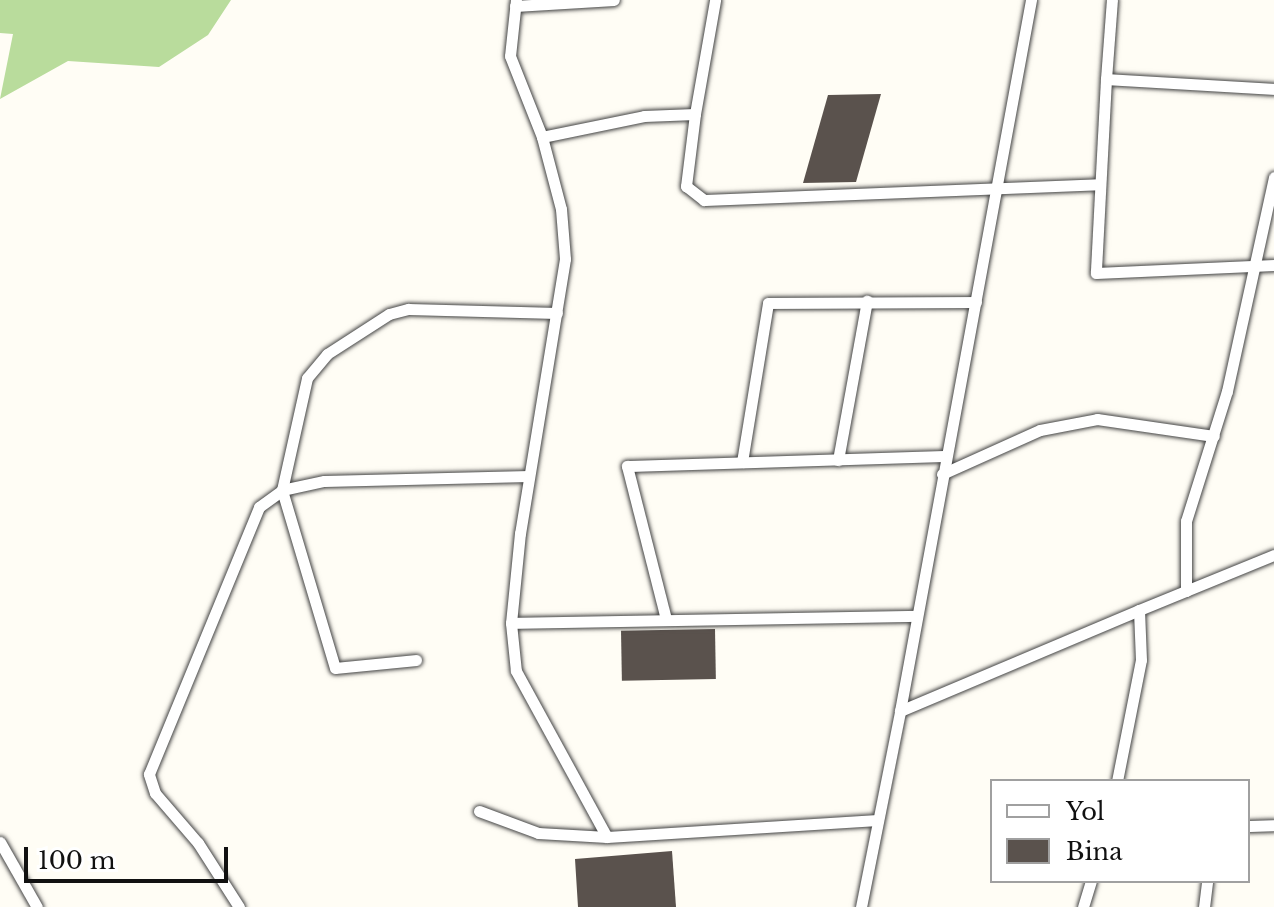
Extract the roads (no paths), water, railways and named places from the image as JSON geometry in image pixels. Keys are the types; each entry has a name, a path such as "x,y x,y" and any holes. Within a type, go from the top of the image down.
{"street":[{"path":"607,837 516,671 511,623 529,476 557,313 565,231 542,137 510,56 515,3 614,0"},
{"path":"715,0 686,179 698,199 1100,184"},
{"path":"861,907 1031,0"},
{"path":"1112,0 1096,273 1274,265"},
{"path":"1106,79 1274,89"},
{"path":"542,137 644,116 695,114"},
{"path":"1186,591 1186,521 1214,436 1274,177"},
{"path":"838,460 867,301"},
{"path":"742,462 768,303 976,302"},
{"path":"416,660 335,668 282,490 307,378 327,354 377,322 425,307 557,313"},
{"path":"942,474 1040,430 1097,419 1214,436"},
{"path":"666,619 627,466 946,456"},
{"path":"239,907 198,843 155,793 149,774 255,513 282,490 339,480 529,476"},
{"path":"900,711 1274,555"},
{"path":"1117,779 1141,660 1139,610"},
{"path":"511,623 916,616"},
{"path":"479,811 538,833 607,837 877,820"},
{"path":"1250,826 1274,825"},
{"path":"0,842 37,907"},
{"path":"1083,907 1090,883"},
{"path":"1204,907 1207,883"}]}
